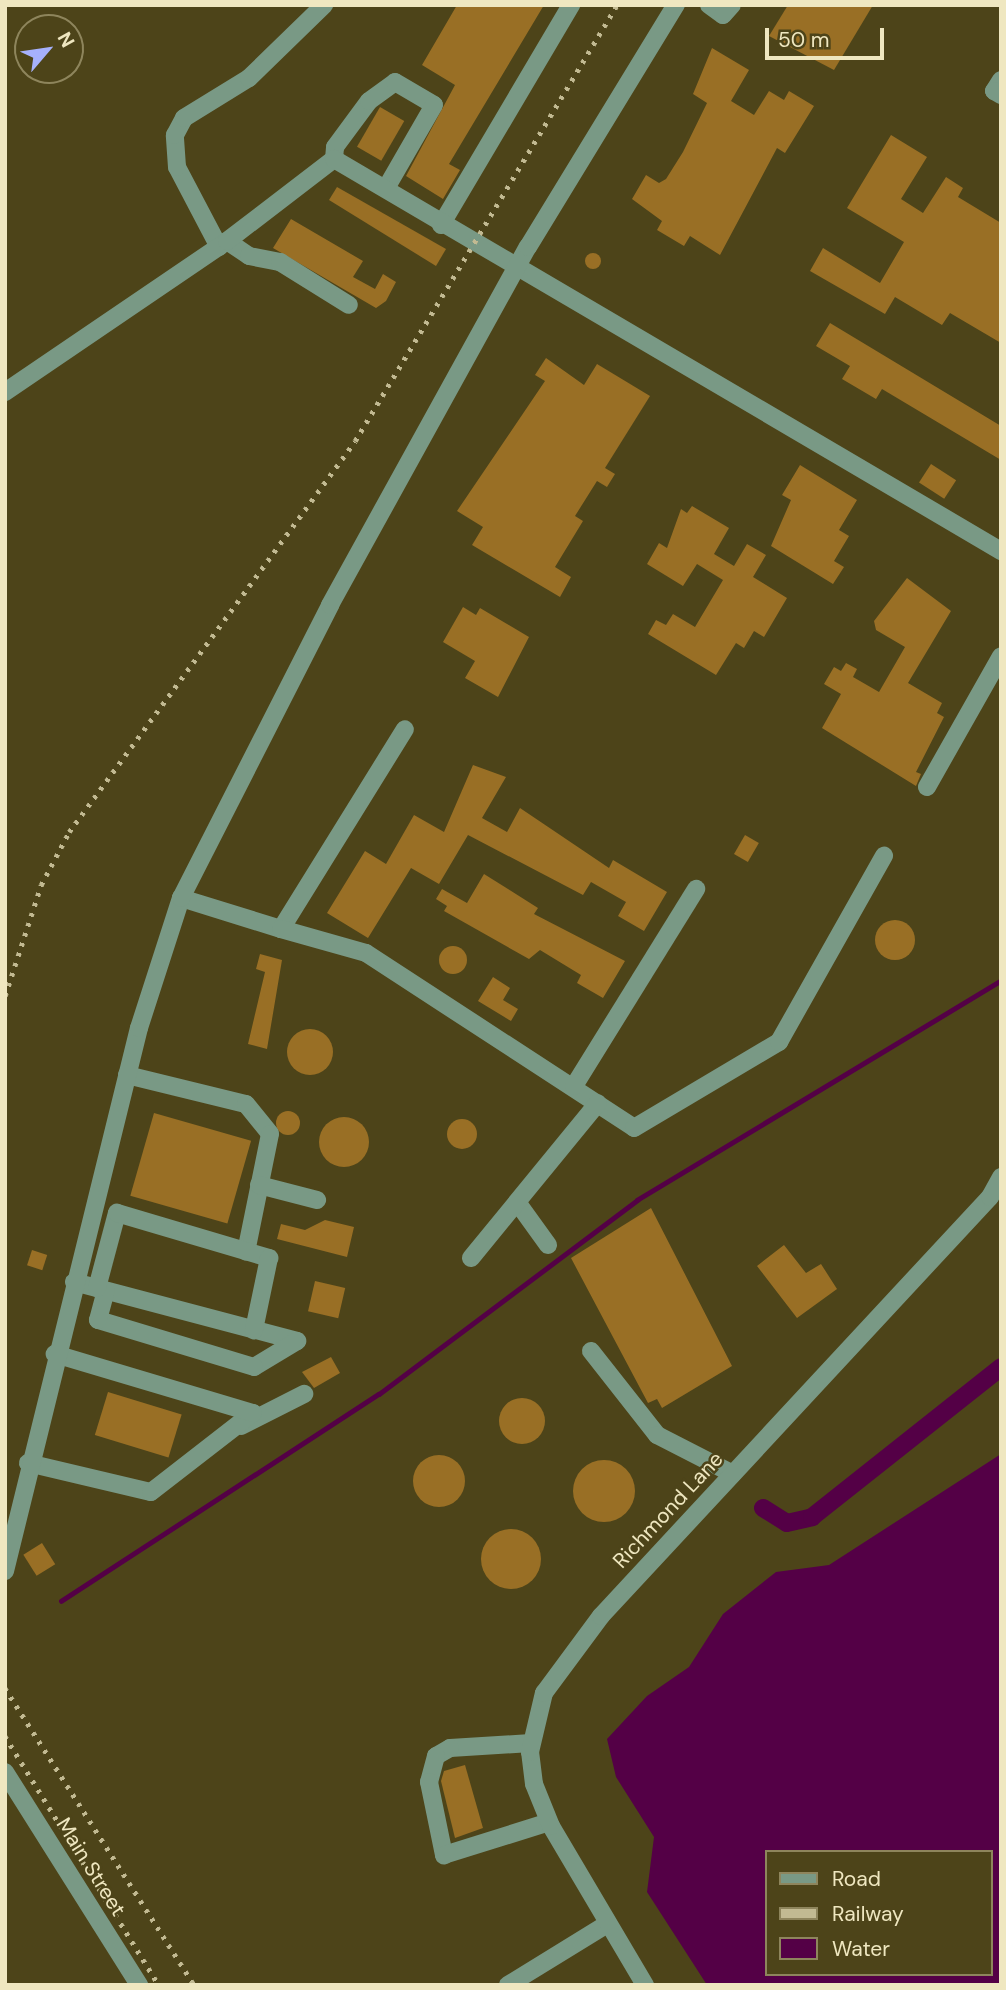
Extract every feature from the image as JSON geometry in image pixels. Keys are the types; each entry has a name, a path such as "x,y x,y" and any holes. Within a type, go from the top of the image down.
{"lane":[{"path":"324,5 249,78 184,118 175,135 177,167 223,244 249,256 280,262 349,304"},
{"path":"441,225 571,5"},
{"path":"5,1571 28,1463 127,1076 181,898 330,606 515,270 676,5"},
{"path":"709,5 723,15 732,5"},
{"path":"1001,80 994,91 1001,95"},
{"path":"5,392 223,244 334,159 335,147 369,100 395,82 434,105 386,188"},
{"path":"334,159 386,188 515,270 1001,551"},
{"path":"928,787 1001,656"},
{"path":"281,929 405,729"},
{"path":"181,898 366,953 574,1086 634,1128 779,1042 884,856"},
{"path":"574,1086 696,889"},
{"path":"127,1076 246,1104 270,1134 246,1252"},
{"path":"471,1258 598,1103"},
{"name":"Richmond Lane","path":"645,1985 549,1822 534,1784 531,1743 544,1693 563,1660 990,1197 1001,1177"},
{"path":"259,1185 317,1200"},
{"path":"517,1202 548,1245"},
{"path":"74,1282 101,1289 254,1330 297,1341 254,1367 98,1320 101,1289 117,1213 269,1258 254,1330"},
{"path":"591,1352 657,1435 733,1474"},
{"path":"28,1463 151,1492 253,1413 55,1354"},
{"path":"231,1430 304,1394"},
{"path":"531,1743 450,1748 436,1756 429,1782 444,1855 549,1822"},
{"name":"Main Street","path":"5,1772 139,1985"},
{"path":"508,1985 607,1924"}],"water":[{"path":"1001,1454 1001,1985 707,1985 647,1892 654,1837 616,1777 607,1739 647,1696 689,1667 723,1614 776,1572 829,1565"}],"building":[{"path":"457,5 544,5 449,164 460,170 443,199 406,176 455,85 422,65"},
{"path":"788,5 873,5 834,70 769,36"},
{"path":"712,48 749,70 731,101 754,115 769,91 784,100 789,91 814,106 785,153 777,148 720,255 690,236 684,246 657,230 662,221 632,199 646,175 659,183 666,179 683,152 707,103 693,94"},
{"path":"380,107 404,121 381,161 357,147"},
{"path":"891,135 927,157 901,199 923,213 946,177 963,188 958,197 1001,223 1001,343 950,313 942,325 895,297 885,314 810,271 823,248 880,283 904,242 847,208"},
{"path":"337,187 446,249 436,266 329,200"},
{"path":"291,219 363,261 353,277 375,289 383,274 396,282 386,301 376,308 273,248"},
{"path":"593,253 599,255 599,267 593,269 587,267 585,261 587,255"},
{"path":"830,323 1001,426 1001,460 882,389 876,399 842,379 850,366 816,346"},
{"path":"546,358 584,385 597,364 650,396 605,468 615,474 607,487 597,481 575,516 583,521 555,567 571,577 560,597 472,545 483,527 457,511 545,381 535,375"},
{"path":"931,464 956,480 944,499 919,482"},
{"path":"800,465 857,500 839,530 849,536 834,561 844,567 833,584 771,546 791,500 782,495"},
{"path":"692,506 729,528 714,554 734,566 747,544 766,555 753,577 787,598 764,637 754,631 744,648 736,643 716,675 648,634 656,620 666,625 673,614 695,627 723,580 697,564 683,586 647,564 659,543 667,548 681,509 687,513"},
{"path":"907,578 951,611 908,683 942,703 937,713 944,717 916,772 921,774 916,786 822,728 841,694 824,684 834,667 841,671 846,663 857,669 853,677 879,692 905,647 876,630 874,621"},
{"path":"463,607 476,615 480,608 529,637 498,697 465,678 475,661 443,642"},
{"path":"473,765 506,777 482,818 507,832 520,808 609,868 613,860 667,892 644,931 618,916 626,902 591,882 583,895 468,835 439,884 411,868 368,938 327,913 365,851 386,864 414,815 444,832"},
{"path":"745,835 759,843 748,862 734,854"},
{"path":"484,874 538,908 534,914 625,961 603,998 577,983 581,975 540,950 529,959 444,911 447,906 436,899 442,889 467,903"},
{"path":"895,920 903,921 909,926 914,932 914,948 909,954 903,959 895,960 887,959 881,954 876,948 875,940 876,932 881,926 887,921"},
{"path":"453,946 463,950 467,960 463,970 453,974 443,970 439,960 443,950"},
{"path":"260,954 282,960 267,1049 248,1044 265,972 256,969"},
{"path":"493,977 510,988 503,1000 518,1009 511,1021 478,1001"},
{"path":"310,1029 319,1030 326,1036 332,1043 332,1061 326,1068 319,1074 310,1075 301,1074 294,1068 288,1061 287,1052 288,1043 294,1036 301,1030"},
{"path":"283,1111 293,1111 300,1118 300,1128 293,1135 283,1135 276,1128 276,1118"},
{"path":"154,1113 251,1141 227,1224 130,1196"},
{"path":"344,1117 362,1124 369,1142 362,1160 344,1167 326,1160 319,1142 326,1124"},
{"path":"462,1119 468,1120 476,1128 476,1140 468,1148 462,1149 456,1148 448,1140 447,1134 448,1128 456,1120"},
{"path":"651,1208 732,1366 662,1408 657,1399 648,1403 571,1258"},
{"path":"325,1220 354,1227 347,1257 277,1239 281,1224 305,1230"},
{"path":"784,1245 806,1273 821,1264 837,1289 797,1318 757,1266"},
{"path":"32,1250 47,1255 42,1270 27,1265"},
{"path":"315,1281 345,1288 338,1318 308,1311"},
{"path":"331,1357 340,1373 314,1388 302,1372"},
{"path":"108,1392 182,1415 168,1458 95,1435"},
{"path":"522,1398 538,1405 545,1421 538,1437 522,1444 506,1437 499,1421 506,1405"},
{"path":"439,1455 449,1457 457,1463 463,1471 463,1491 457,1499 449,1505 439,1507 429,1505 421,1499 415,1491 413,1481 415,1471 421,1463 429,1457"},
{"path":"604,1460 626,1469 635,1491 626,1513 604,1522 582,1513 573,1491 582,1469"},
{"path":"511,1529 528,1534 536,1542 541,1559 536,1576 528,1584 511,1589 494,1584 486,1576 481,1559 486,1542 494,1534"},
{"path":"42,1543 55,1564 37,1576 23,1555"},
{"path":"465,1765 483,1828 455,1838 441,1781 444,1771"}],"waterway":[{"path":"61,1601 379,1394 637,1200 1001,980"},
{"path":"763,1508 787,1523 812,1517 1001,1367"}],"railway":[{"path":"5,996 41,885 69,832 355,441 617,5"},
{"path":"5,1688 194,1985"},
{"path":"5,1736 159,1985"}]}
